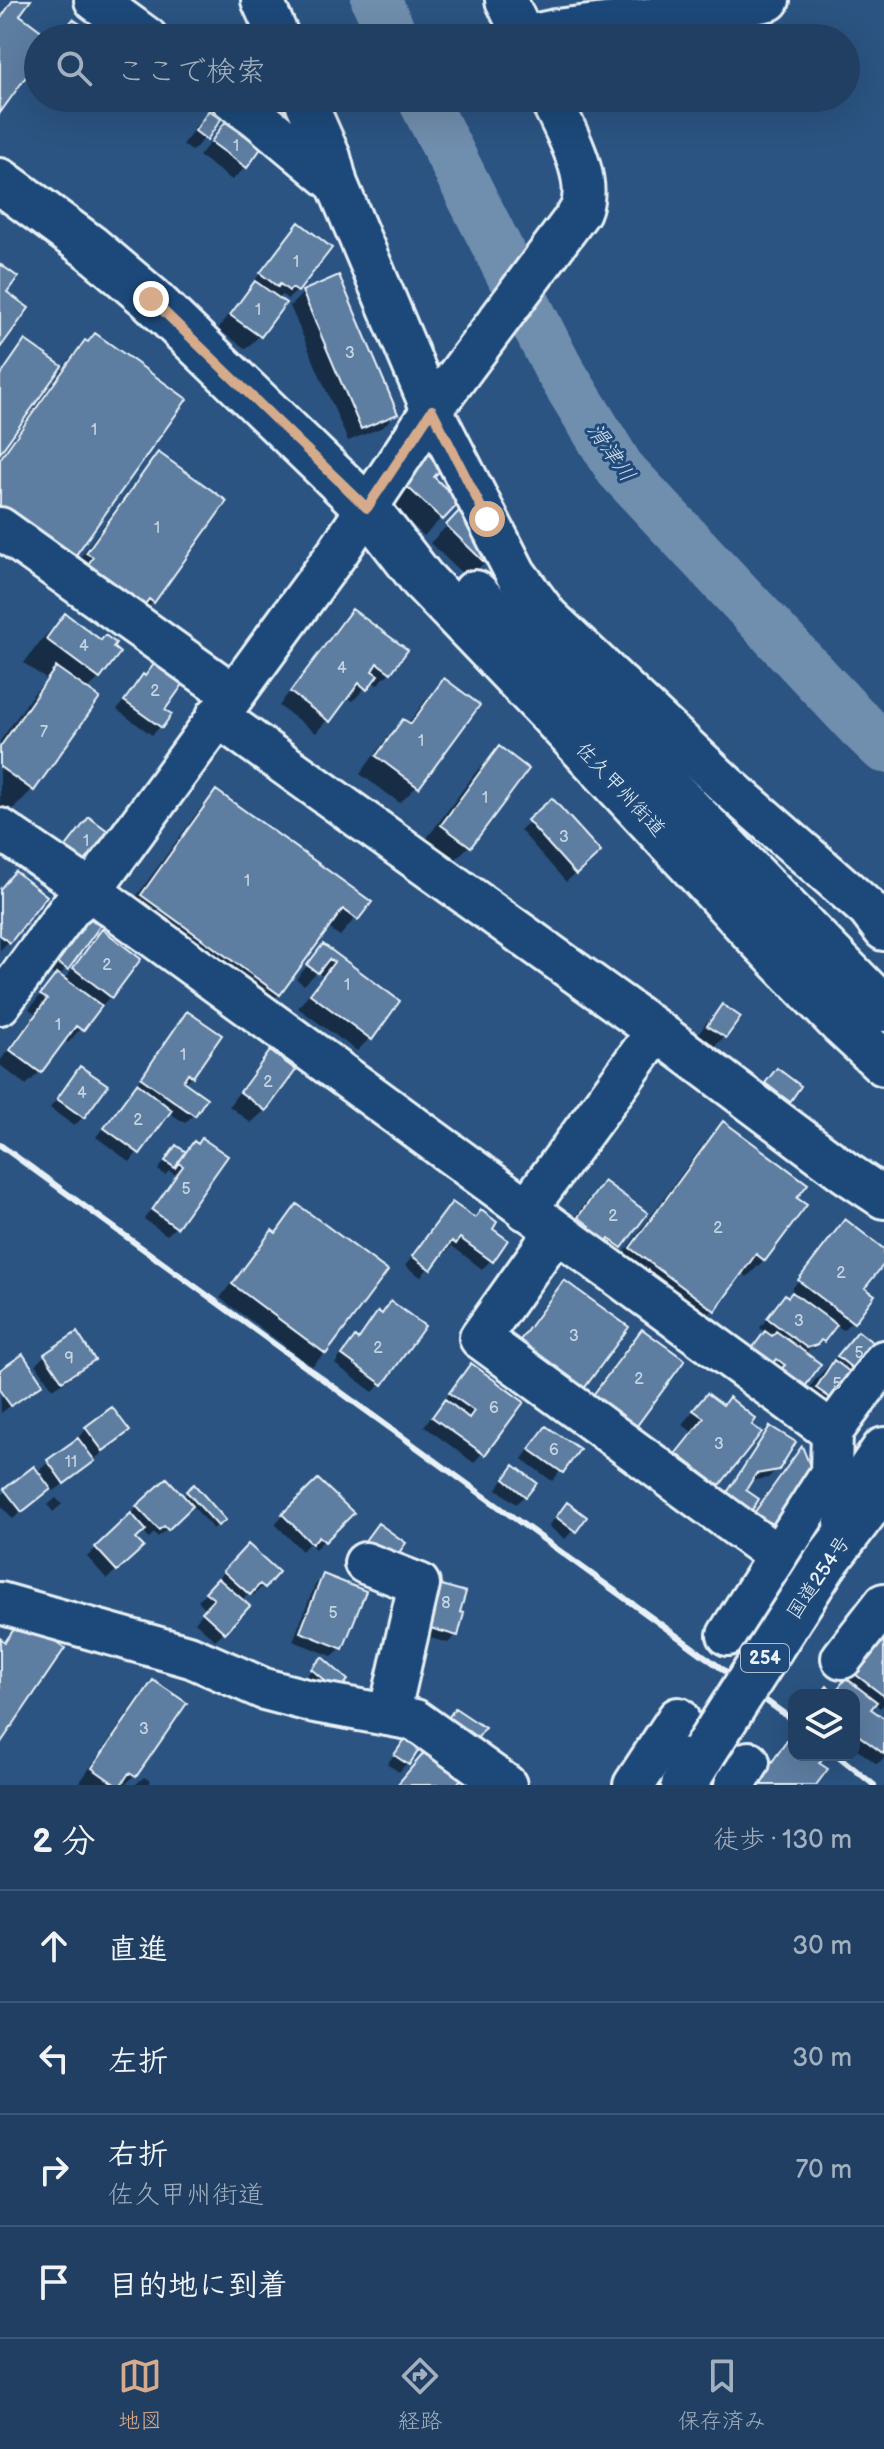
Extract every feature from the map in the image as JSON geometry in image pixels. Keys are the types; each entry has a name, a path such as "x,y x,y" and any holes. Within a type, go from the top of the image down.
{"main road":[{"name":"佐久甲州街道","path":"0,181 91,248 151,299 367,508 422,579 842,1024 884,1063"},
{"name":"佐久甲州街道","path":"367,508 439,558 580,695 884,1009"},
{"path":"842,1024 884,1082"},
{"path":"836,1562 867,1475 884,1450"},
{"name":"国道254号","path":"836,1562 884,1486"},
{"name":"254","path":"694,1769 836,1562 884,1530"}],"street":[{"path":"95,0 128,24"},
{"path":"262,0 273,24"},
{"path":"506,0 517,24"},
{"path":"605,24 727,9 769,0"},
{"path":"250,112 337,184"},
{"path":"310,112 330,157 337,184 435,406 516,574 547,616 726,785 868,909 884,930"},
{"path":"0,1004 71,907 91,891 338,552 435,406 571,226 584,201 585,188 577,159 556,112"},
{"path":"0,528 225,705 845,1172 884,1198"},
{"path":"0,829 91,891 832,1432"},
{"path":"657,1031 540,1221 480,1338 779,1557"},
{"path":"728,1635 831,1473 832,1432 884,1361"},
{"path":"365,1563 419,1584 389,1715"},
{"path":"0,1603 191,1657 264,1689 310,1701 415,1720 506,1785"},
{"path":"842,1658 884,1604"},
{"path":"634,1785 678,1718"}],"building":[{"path":"13,0 31,0 20,15 32,24 24,24 24,80 0,113 0,19"},
{"path":"208,112 221,119 207,140 195,131"},
{"path":"225,122 262,147 247,168 211,142"},
{"path":"299,222 332,248 298,292 292,288 289,291 280,284 278,287 260,273"},
{"path":"0,264 18,277 7,292 29,308 0,348"},
{"path":"339,275 398,414 361,429 302,291"},
{"path":"255,281 286,303 261,337 230,315"},
{"path":"95,333 187,399 73,559 0,508 0,459 85,340 88,342"},
{"path":"25,340 62,366 0,453 0,376"},
{"path":"430,450 446,464 434,477 460,502 443,520 401,481"},
{"path":"158,452 227,501 154,603 149,599 141,610 85,569 93,557 86,553"},
{"path":"460,510 477,526 492,557 486,564 446,525"},
{"path":"352,609 408,650 391,673 377,663 372,671 378,675 367,690 359,683 330,722 290,692"},
{"path":"65,613 101,640 105,635 116,643 113,647 120,653 100,679 46,639"},
{"path":"157,660 186,680 165,710 172,714 162,728 124,701"},
{"path":"56,667 100,698 34,791 0,767 0,747"},
{"path":"444,678 480,705 419,788 376,756 403,719 411,724"},
{"path":"499,746 529,769 471,847 441,825"},
{"path":"216,790 372,902 358,920 343,909 280,995 141,895"},
{"path":"552,798 601,852 576,875 527,820"},
{"path":"89,817 108,831 84,863 64,849"},
{"path":"15,871 47,896 10,943 0,935 0,889"},
{"path":"86,915 100,926 68,970 53,960"},
{"path":"102,929 141,959 112,998 73,968"},
{"path":"323,944 400,1001 372,1040 310,994 334,962 329,959 318,973 307,965"},
{"path":"57,973 102,1006 83,1031 76,1026 41,1073 10,1050 47,999 40,995"},
{"path":"722,1004 741,1017 726,1038 707,1026"},
{"path":"187,1011 222,1035 193,1077 188,1073 183,1081 207,1098 195,1116 141,1078"},
{"path":"270,1051 296,1070 266,1111 240,1092"},
{"path":"80,1066 108,1085 84,1118 57,1099"},
{"path":"777,1068 801,1086 790,1102 765,1083"},
{"path":"137,1083 172,1110 140,1154 104,1128"},
{"path":"723,1121 808,1184 797,1198 807,1205 765,1261 756,1254 715,1311 630,1248"},
{"path":"202,1138 228,1156 177,1228 152,1210 183,1166 178,1163 194,1141 198,1144"},
{"path":"176,1145 186,1152 175,1168 165,1161"},
{"path":"604,1181 648,1213 622,1248 609,1239 606,1243 578,1217"},
{"path":"452,1202 475,1218 481,1210 497,1222 493,1229 508,1240 493,1262 460,1238 456,1244 452,1241 431,1270 412,1256"},
{"path":"297,1204 388,1271 326,1354 232,1284 272,1230 276,1233"},
{"path":"845,1219 884,1249 884,1264 865,1288 875,1295 854,1323 798,1280"},
{"path":"564,1280 629,1327 583,1390 518,1343"},
{"path":"792,1292 837,1325 824,1342 821,1340 807,1348 767,1318 785,1294 788,1297"},
{"path":"391,1301 425,1326 383,1385 342,1355 355,1337 358,1340 378,1311 382,1314"},
{"path":"642,1329 685,1360 636,1427 593,1395"},
{"path":"765,1331 772,1336 776,1331 821,1364 804,1388 780,1370 785,1365 777,1359 772,1365 751,1350"},
{"path":"858,1331 881,1349 861,1375 837,1356"},
{"path":"77,1332 95,1360 62,1381 44,1354"},
{"path":"23,1354 43,1384 11,1406 0,1391 0,1370"},
{"path":"834,1360 858,1378 839,1404 816,1388"},
{"path":"471,1363 524,1402 485,1455 432,1417 445,1399 469,1418 474,1411 449,1393"},
{"path":"707,1393 723,1405 729,1397 756,1419 752,1425 762,1432 719,1486 676,1453 704,1418 693,1410"},
{"path":"112,1407 130,1431 103,1451 85,1427"},
{"path":"546,1426 580,1449 563,1473 529,1449"},
{"path":"770,1426 796,1442 779,1470 756,1474 746,1490 759,1499 749,1515 723,1499"},
{"path":"78,1438 95,1461 64,1484 47,1460"},
{"path":"802,1446 810,1466 773,1524 754,1513"},
{"path":"514,1465 537,1483 526,1497 504,1479"},
{"path":"34,1466 51,1489 22,1512 4,1489"},
{"path":"167,1478 193,1506 168,1530 164,1526 159,1530 136,1506"},
{"path":"318,1479 354,1513 325,1542 319,1536 312,1544 282,1514"},
{"path":"194,1484 226,1520 218,1526 186,1491"},
{"path":"567,1502 587,1517 576,1532 556,1517"},
{"path":"131,1513 146,1530 136,1539 144,1547 117,1571 95,1547"},
{"path":"378,1523 406,1543 392,1562 364,1542"},
{"path":"248,1544 279,1572 265,1588 260,1584 250,1595 223,1571"},
{"path":"323,1574 366,1591 343,1649 300,1632"},
{"path":"218,1578 250,1606 225,1633 202,1612 214,1599 205,1592"},
{"path":"434,1583 466,1592 458,1636 423,1626"},
{"path":"22,1618 65,1648 0,1744 0,1638 5,1642"},
{"path":"884,1635 884,1696 851,1671"},
{"path":"322,1657 348,1680 338,1692 311,1669"},
{"path":"846,1678 877,1702 871,1709 884,1718 884,1754 860,1736 860,1689 837,1689"},
{"path":"153,1680 187,1703 136,1777 129,1773 121,1785 116,1785 92,1768"},
{"path":"455,1708 485,1728 474,1743 445,1723"},
{"path":"412,1729 426,1739 409,1765 394,1755"},
{"path":"788,1739 788,1761 821,1761 819,1763 828,1769 816,1785 750,1785 762,1776"},
{"path":"433,1742 468,1772 456,1785 397,1785"}],"waterway":[{"name":"滑津川","path":"376,0 387,24"},
{"name":"滑津川","path":"429,112 557,366 620,469 884,748"}],"railway":[{"path":"0,1145 788,1717"},
{"path":"844,1761 874,1785"}],"route":[{"path":"151,299 367,508 432,410 487,519"}]}
